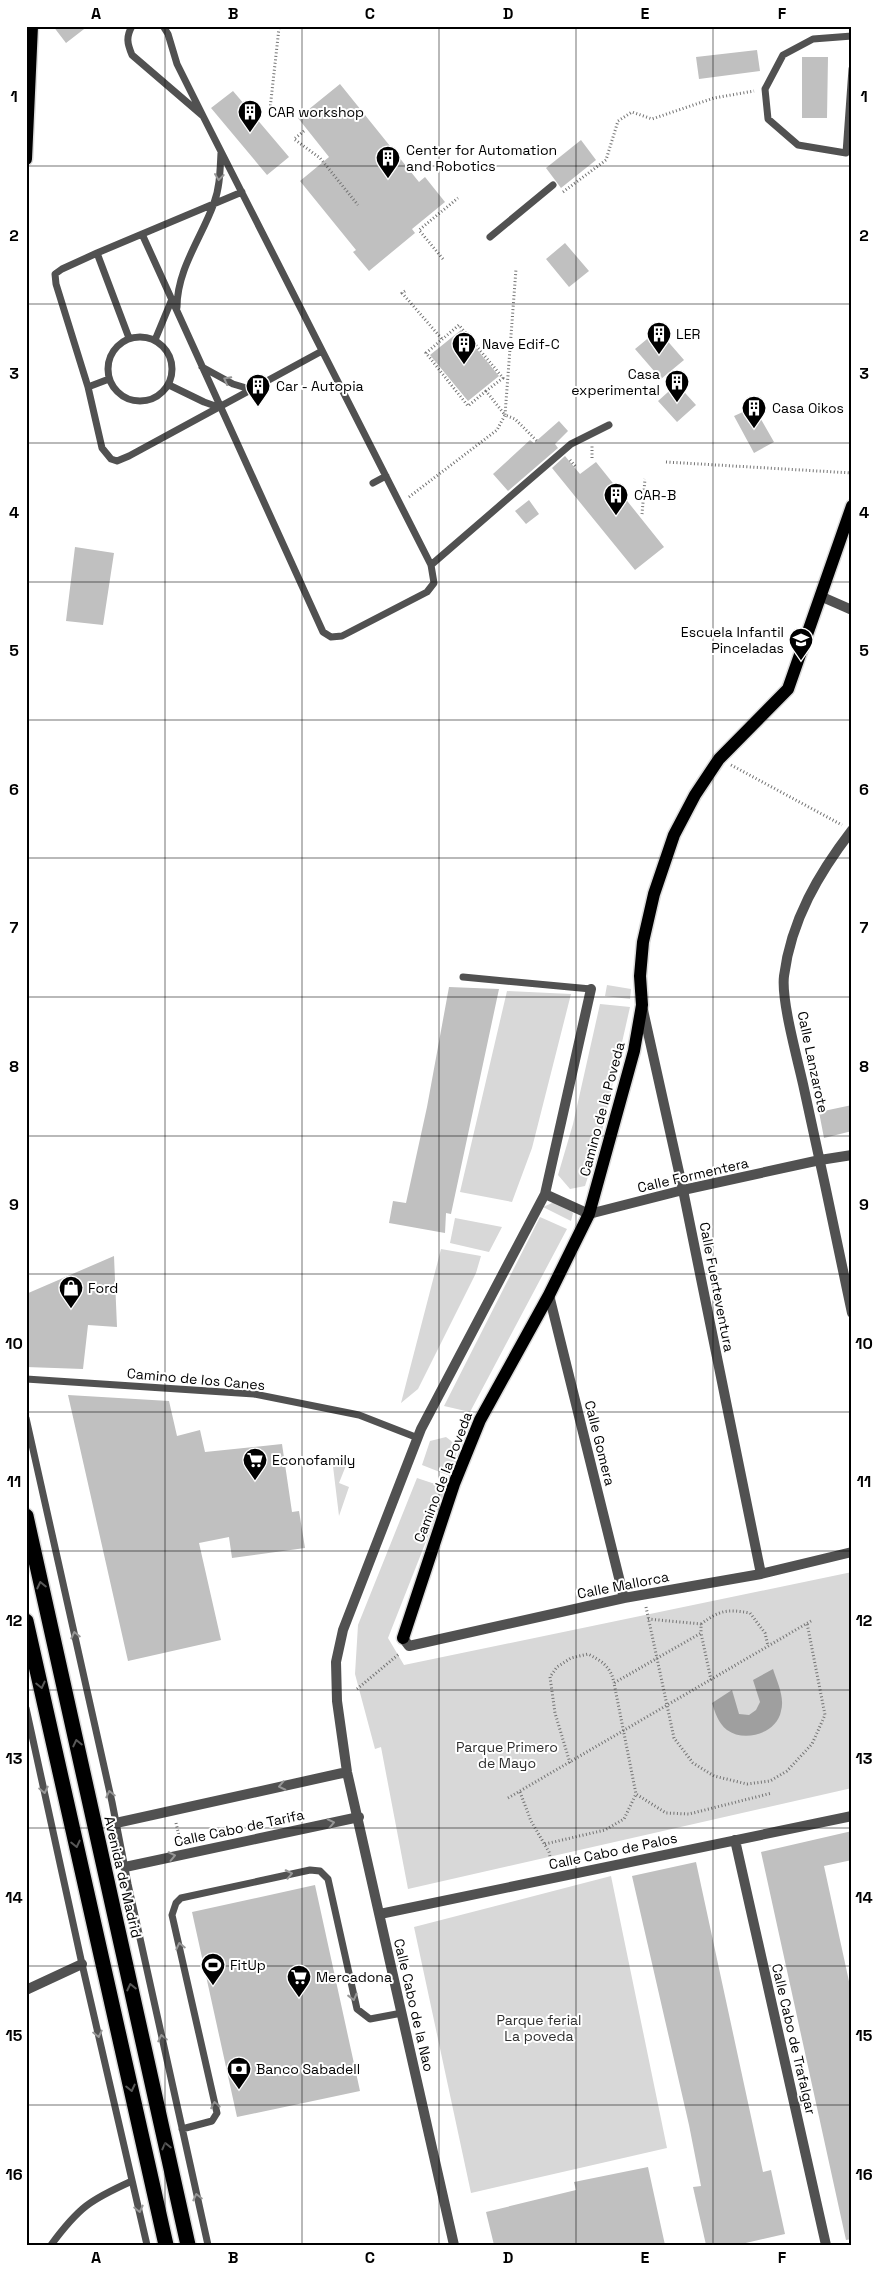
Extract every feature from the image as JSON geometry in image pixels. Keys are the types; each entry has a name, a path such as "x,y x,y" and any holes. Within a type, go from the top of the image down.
{"highway":[{"name":"Avenida de Madrid","path":"26,1516 188,2245"},
{"path":"26,1620 166,2245"}],"main road":[{"path":"26,159 32,26"},
{"name":"Camino de la Poveda","path":"406,1642 454,1484 480,1420 549,1295 589,1214 634,1051 642,1006 640,976 643,942 654,894 674,835 695,794 719,759 788,689 852,506"}],"street":[{"path":"820,596 852,610"},
{"name":"Calle Lanzarote","path":"852,830 830,858 816,881 798,922 788,953 784,978 788,1012 852,1313"},
{"path":"116,1823 347,1772 337,1701 336,1662 343,1630 421,1429 545,1194 592,989"},
{"name":"Calle Fuerteventura","path":"642,1006 683,1190 761,1574"},
{"name":"Calle Formentera","path":"589,1214 683,1190 820,1160 852,1155"},
{"path":"545,1194 589,1214"},
{"name":"Calle Gomera","path":"549,1295 624,1598"},
{"name":"Calle Mallorca","path":"406,1642 643,1594 761,1574 852,1552"},
{"name":"Calle Cabo de la Nao","path":"347,1772 454,2245"},
{"name":"Calle Cabo de Palos","path":"380,1914 852,1816"},
{"name":"Calle Cabo de Tarifa","path":"125,1866 358,1817"},
{"name":"Calle Cabo de Trafalgar","path":"735,1840 826,2245"},
{"path":"26,1990 82,1964"}],"lane":[{"path":"132,26 127,35 127,44 132,55 203,116"},
{"path":"142,234 322,632 331,637 342,636 428,592 434,583 431,565 177,64 168,34 163,26"},
{"path":"852,36 813,38 783,56 766,89 768,119 798,145 846,153 852,69"},
{"path":"177,310 177,291 182,275 214,202 219,182 221,151"},
{"path":"490,237 553,186"},
{"path":"242,192 214,202 97,253 55,274 56,284 88,387 102,448 111,459 117,460 129,456 221,408 322,350"},
{"path":"97,253 129,338"},
{"path":"155,340 172,299"},
{"path":"142,336 155,340 168,351 173,368 169,385 155,398 137,402 125,398 115,390 109,379 107,366 110,354 118,344 129,338 142,336"},
{"path":"202,367 233,384 253,390"},
{"path":"88,387 109,379"},
{"path":"169,385 221,408"},
{"path":"431,565 571,444 609,425"},
{"path":"373,483 386,476"},
{"path":"462,977 592,989"},
{"name":"Camino de los Canes","path":"26,1379 254,1394 359,1415 418,1438"},
{"path":"26,1418 208,2245"},
{"path":"26,1708 82,1964 147,2245"},
{"path":"182,2129 212,2121 217,2113 172,1915 176,1903 181,1898 310,1870 320,1871 328,1880 357,2009 370,2019 402,2013"},
{"path":"51,2245 75,2214 88,2203 132,2181"}],"path":[{"path":"270,109 279,28"},
{"path":"553,186 562,193 606,160 618,121 632,112 652,119 714,98 766,89"},
{"path":"304,131 294,139 320,158 358,205"},
{"path":"443,260 419,230 458,198"},
{"path":"400,503 497,430 505,415 516,269"},
{"path":"404,291 402,293 442,339"},
{"path":"459,325 503,378 486,391 468,406 426,353 459,325"},
{"path":"486,391 505,415 515,419 537,441"},
{"path":"666,462 852,473"},
{"path":"642,514 645,479"},
{"path":"719,759 852,830"},
{"path":"508,1798 570,1763 666,1706 809,1622 825,1715 812,1744 786,1771 778,1776 770,1780 747,1784 714,1776 693,1763 674,1738 666,1706 643,1594"},
{"path":"648,1619 701,1624 716,1612 732,1610 750,1614 765,1634 768,1646"},
{"path":"701,1624 701,1633 711,1680"},
{"path":"614,1682 701,1633"},
{"path":"357,1689 406,1642"},
{"path":"545,1844 605,1830 624,1819 636,1794 611,1671 601,1661 588,1654 571,1658 557,1667 550,1677 555,1713 570,1763"},
{"path":"520,1792 531,1821 549,1852 554,1878"},
{"path":"636,1794 666,1813 689,1814 772,1793"},
{"path":"174,1810 183,1854"}],"green space":[{"path":"607,985 631,989 630,999 605,996"},
{"path":"507,991 571,994 532,1148 512,1202 460,1192"},
{"path":"600,1004 630,1007 600,1140 585,1186 570,1189 558,1175 573,1124"},
{"path":"552,1203 564,1203 573,1213 571,1221 543,1207"},
{"path":"540,1217 567,1229 470,1412 444,1406"},
{"path":"455,1218 502,1227 489,1252 450,1243"},
{"path":"441,1249 481,1256 476,1273 418,1389 401,1403"},
{"path":"446,1437 451,1441 456,1450 450,1476 422,1465 430,1441"},
{"path":"332,1458 347,1463 339,1483 349,1487 339,1516"},
{"name":"Parque Primero de Mayo","path":"417,1478 447,1488 388,1638 404,1665 852,1572 852,1788 408,1889 381,1747 375,1749 355,1674 358,1625"},
{"name":"Parque ferial La poveda","path":"611,1876 667,2148 471,2193 414,1927"}],"shaded area":[{"path":"773,1669 782,1700 778,1719 767,1730 751,1736 734,1734 727,1730 719,1721 712,1703 732,1690 739,1714 749,1715 756,1710 760,1702 753,1680"}],"building":[{"path":"53,26 88,26 66,43"},
{"path":"757,50 760,71 699,79 696,57"},
{"path":"802,57 828,57 827,118 802,118"},
{"name":"Center for Automation and Robotics","path":"340,84 419,182 425,177 445,202 412,229 415,233 369,271 353,252 356,250 300,181 329,157 298,118"},
{"name":"CAR workshop","path":"233,91 289,157 267,175 211,108"},
{"path":"581,140 596,160 561,188 546,168"},
{"path":"565,243 589,271 569,287 546,259"},
{"name":"Nave Edif-C","path":"461,330 499,376 468,401 430,355"},
{"name":"LER","path":"658,330 684,360 661,379 635,349"},
{"name":"Casa experimental","path":"677,384 696,405 677,422 658,401"},
{"name":"Casa Oikos","path":"754,407 774,442 754,453 734,416"},
{"path":"559,421 568,431 555,444 558,448 508,491 493,474 530,440 534,443"},
{"name":"CAR-B","path":"565,456 580,474 596,462 664,547 635,570 552,468"},
{"path":"529,500 539,514 526,524 515,511"},
{"path":"75,547 114,553 103,625 66,621"},
{"path":"449,987 499,989 451,1214 446,1213 445,1233 389,1223 393,1201 406,1203 427,1107"},
{"path":"852,1105 852,1131 824,1138 819,1112"},
{"name":"Ford","path":"114,1256 117,1327 88,1325 83,1369 26,1367 26,1294"},
{"path":"68,1395 169,1401 177,1436 200,1430 205,1452 282,1444 292,1512 299,1511 305,1548 232,1558 229,1537 199,1543 221,1640 128,1661"},
{"path":"852,1831 852,1860 824,1866 850,1986 852,1986 852,2239 846,2240 761,1852"},
{"path":"696,1862 763,2172 771,2170 785,2234 737,2245 706,2245 693,2187 701,2186 689,2125 632,1876"},
{"path":"315,1885 360,2091 237,2117 192,1912"},
{"path":"648,2167 665,2245 494,2245 486,2212 576,2190 574,2182"}],"place":[{"name":"CAR workshop","path":"250,133"},
{"name":"Center for Automation and Robotics","path":"388,179"},
{"name":"LER","path":"659,355"},
{"name":"Nave Edif-C","path":"464,365"},
{"name":"Casa experimental","path":"677,403"},
{"name":"Car - Autopia","path":"258,407"},
{"name":"Casa Oikos","path":"754,429"},
{"name":"CAR-B","path":"616,516"},
{"name":"Escuela Infantil Pinceladas","path":"801,661"},
{"name":"Ford","path":"71,1309"},
{"name":"Econofamily","path":"255,1481"},
{"name":"FitUp","path":"213,1986"},
{"name":"Mercadona","path":"299,1998"},
{"name":"Banco Sabadell","path":"239,2090"}]}
